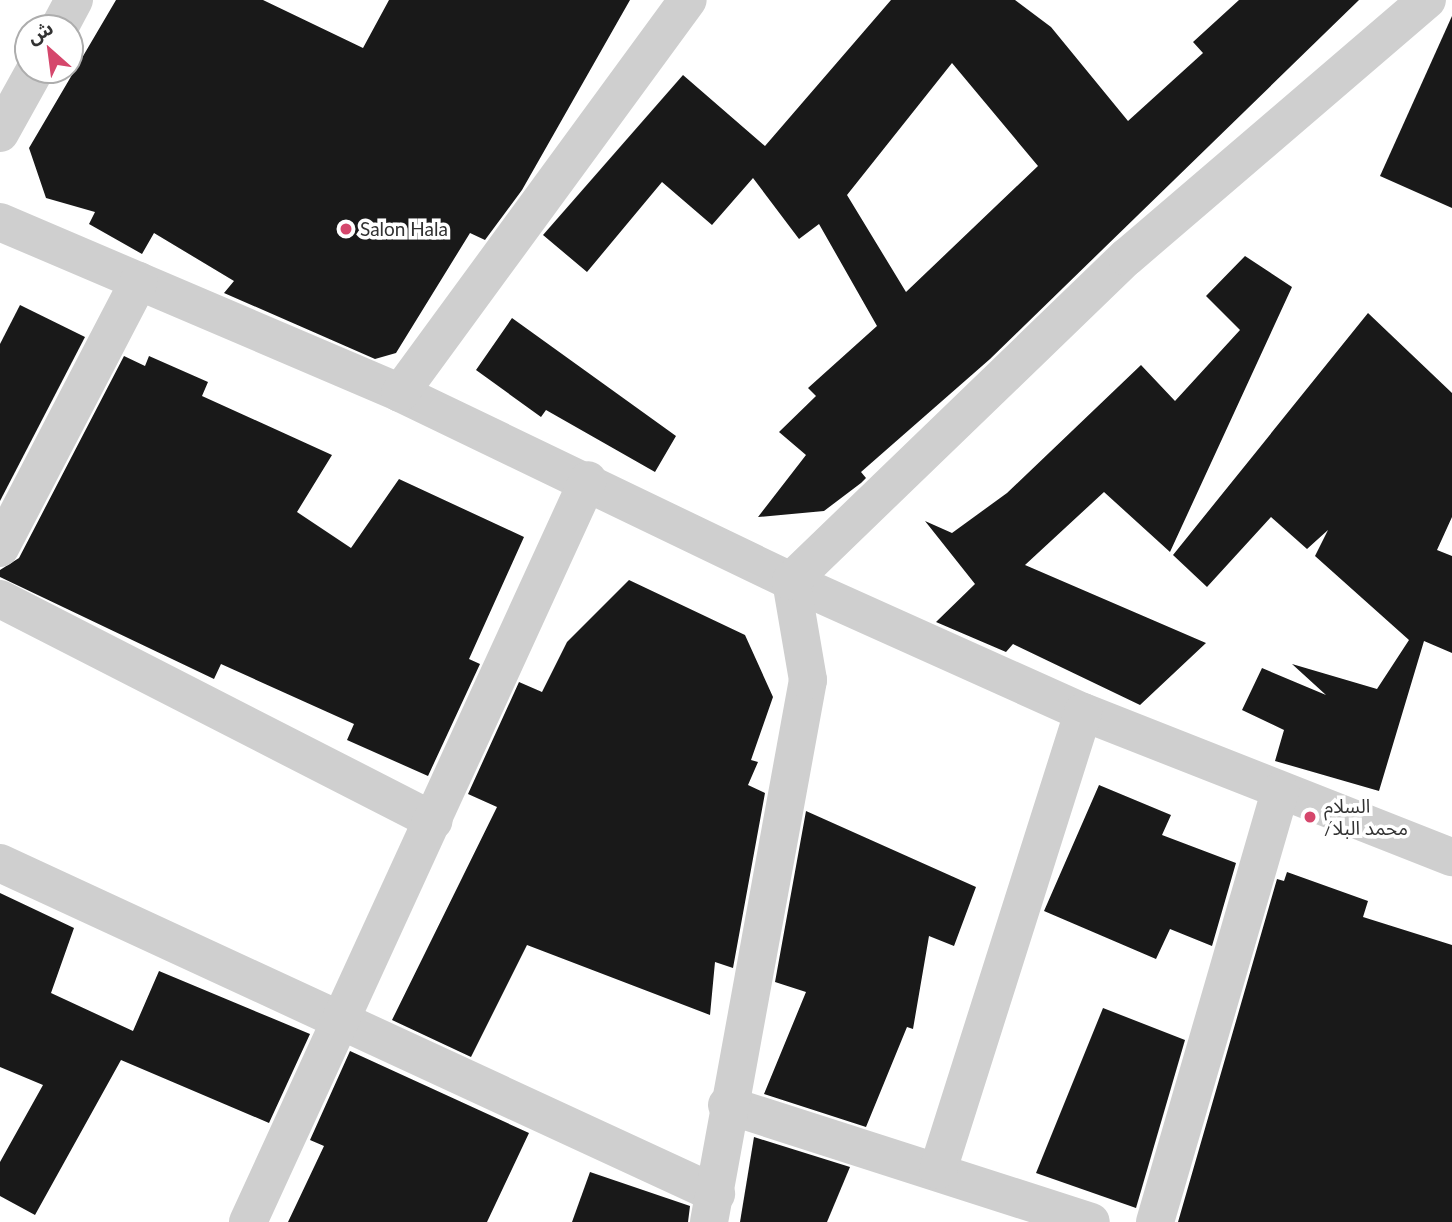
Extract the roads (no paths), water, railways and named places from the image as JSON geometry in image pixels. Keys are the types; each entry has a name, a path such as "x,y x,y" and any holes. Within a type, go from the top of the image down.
{"street":[{"path":"400,393 688,0"},
{"path":"791,581 1127,257 1427,0"},
{"path":"0,133 27,84"},
{"path":"0,222 400,393 588,480 791,581 1083,712 1452,857"},
{"path":"0,548 139,281"},
{"path":"248,1222 588,480"},
{"path":"0,863 341,1021 713,1208 727,1105 808,680 791,581"},
{"path":"0,599 433,821"},
{"path":"938,1170 1083,712"},
{"path":"1155,1222 1280,791"},
{"path":"727,1105 938,1170 1091,1222"}],"place":[{"name":"Salon Hala","path":"346,229"},
{"name":"السلام /محمد البلا","path":"1310,817"}]}
